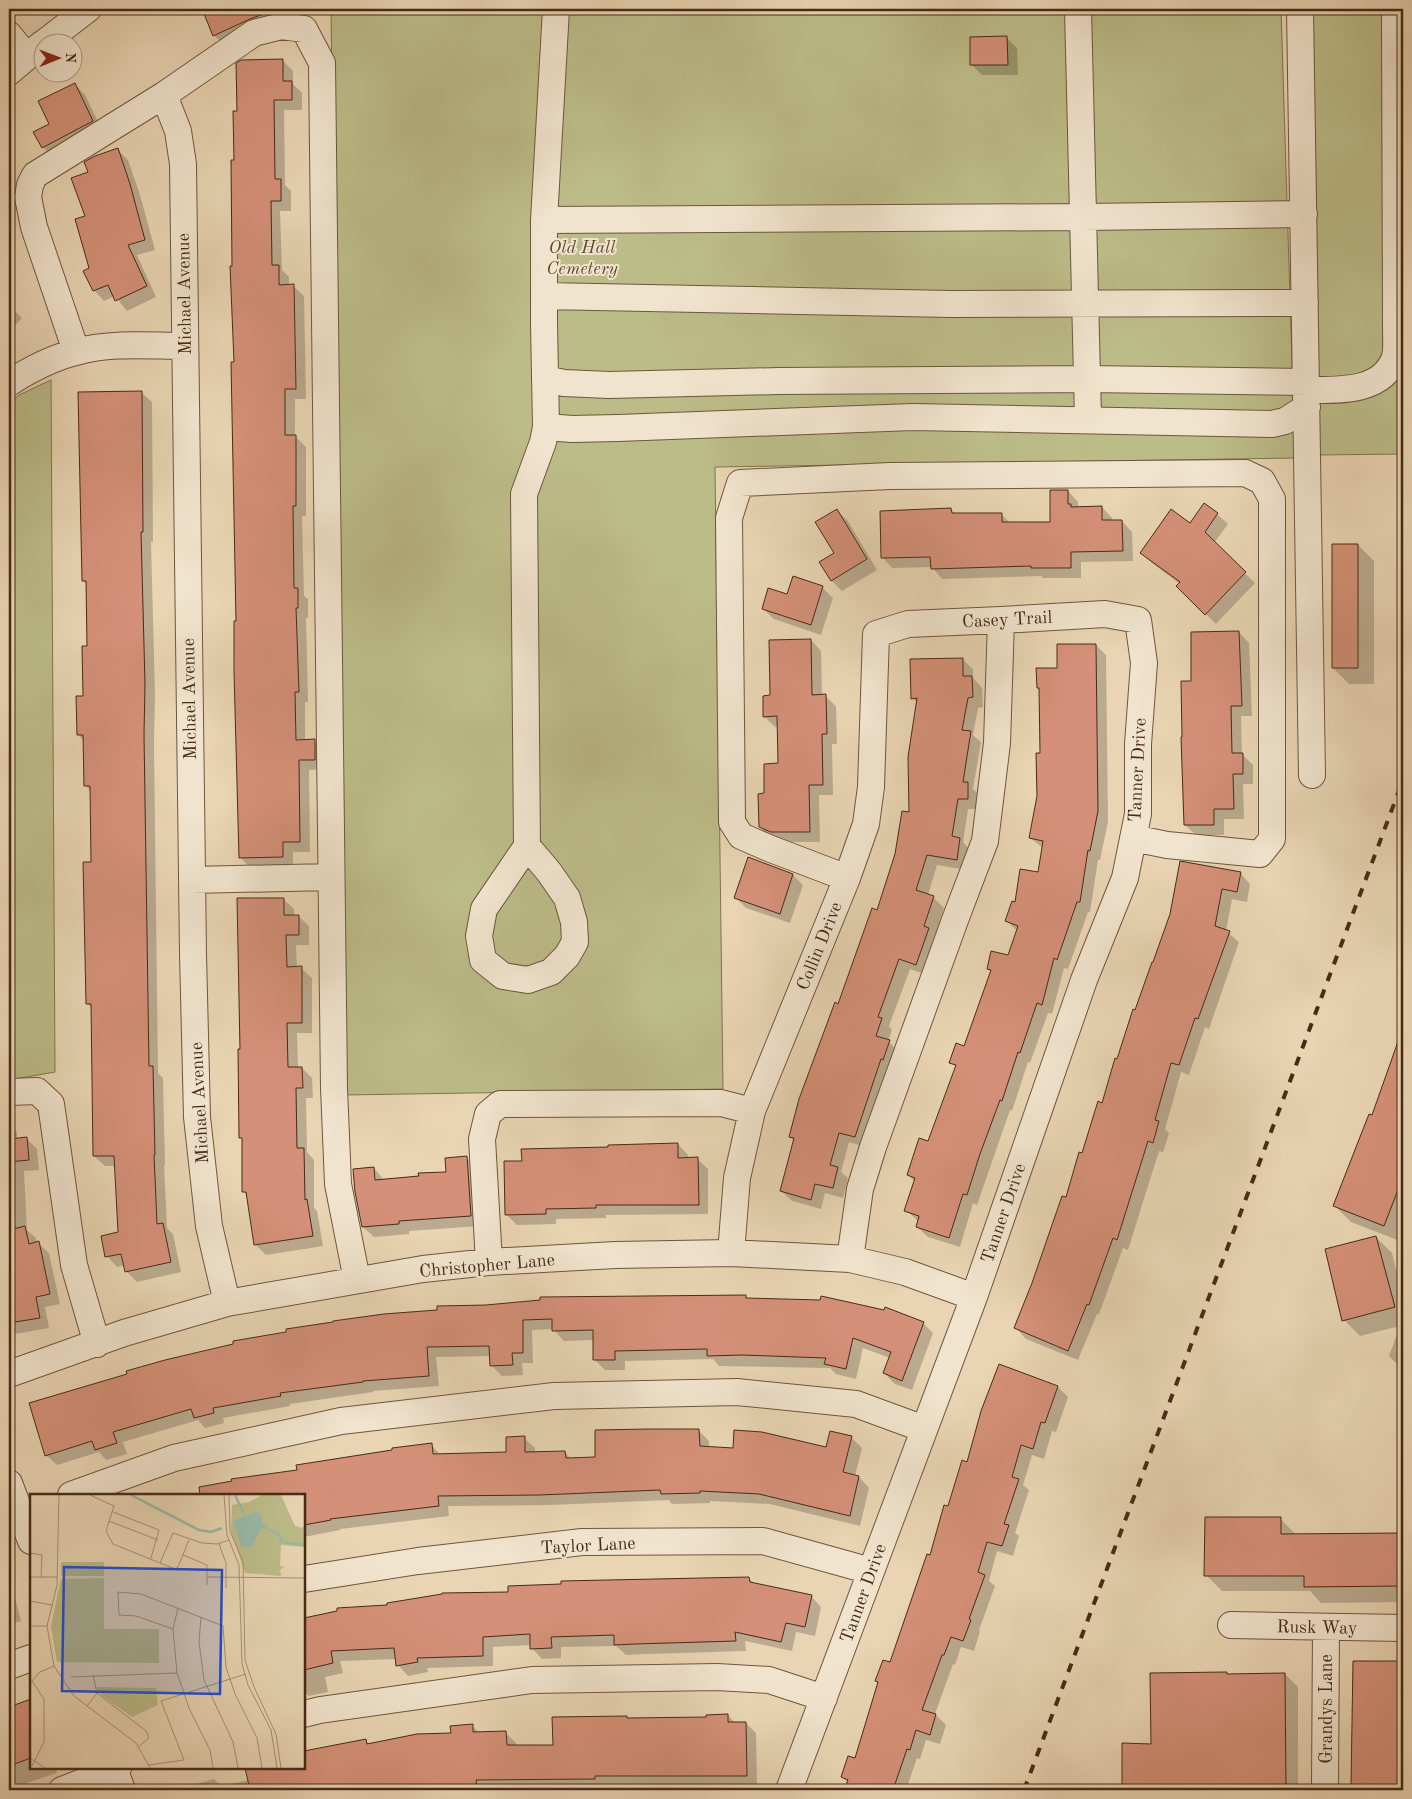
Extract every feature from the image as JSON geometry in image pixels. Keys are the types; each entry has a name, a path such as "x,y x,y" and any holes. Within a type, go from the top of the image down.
{"street":[{"path":"9,35 31,54 88,9"},
{"path":"528,846 567,898 574,922 575,942 567,956 551,972 528,980 503,976 483,960 479,936 484,909 528,846 524,494 543,442 546,427 544,220 556,9"},
{"path":"1078,9 1088,419"},
{"path":"1300,9 1312,774"},
{"path":"545,379 564,383 609,385 779,381 1087,379 1307,393 1371,384 1385,374 1395,356 1395,9"},
{"path":"76,351 34,227 28,197 30,184 35,175 164,94 254,33 282,26 304,29 322,63 334,1088 338,1184 357,1280"},
{"name":"Michael Avenue","path":"164,94 178,131 183,164 192,880 197,1117 209,1226 227,1303"},
{"path":"544,220 1304,214"},
{"path":"544,296 951,304 1086,302 1305,303"},
{"path":"9,383 53,359 76,351 102,347 185,346"},
{"path":"546,427 572,429 628,428 913,417 1272,424 1285,421 1307,393"},
{"path":"847,878 741,836 732,822 729,518 740,483 890,476 1245,473 1262,481 1272,499 1272,839 1260,854 1167,845 1133,838"},
{"name":"Casey Trail","path":"876,634 908,624 1105,614 1138,620"},
{"path":"850,1258 860,1189 955,920 985,841 996,743 1001,620"},
{"name":"Tanner Drive","path":"790,1790 974,1297 1084,980 1125,878 1138,814 1138,744 1144,663 1138,620"},
{"name":"Collin Drive","path":"731,1253 737,1178 752,1111 847,878 866,824 871,788 876,634"},
{"path":"192,880 331,877"},
{"path":"9,1092 37,1091 51,1104 74,1265 96,1344"},
{"path":"489,1262 482,1139 488,1114 500,1104 721,1103 752,1111"},
{"name":"Christopher Lane","path":"9,1374 124,1334 227,1303 424,1269 489,1262 615,1255 731,1253 850,1258 905,1272 974,1297"},
{"path":"74,1494 174,1458 341,1421 554,1396 737,1392 856,1404 924,1429"},
{"path":"9,1483 30,1539"},
{"name":"Taylor Lane","path":"305,1579 418,1561 582,1542 763,1541 872,1571"},
{"name":"Rusk Way","path":"1231,1625 1403,1628"},
{"name":"Grandys Lane","path":"1326,1627 1326,1790"},
{"path":"9,1666 30,1658"},
{"path":"305,1714 320,1710 532,1680 717,1677 769,1680 824,1698"},
{"path":"62,1790 117,1774"}],"green space":[{"name":"Old Hall Cemetery","path":"331,9 1281,9 1295,458 715,467 723,1089 344,1095"},
{"path":"1313,9 1403,9 1403,454 1318,455"},
{"path":"51,380 55,1072 9,1080 9,403 19,395"}],"building":[{"path":"202,9 277,9 213,36"},
{"path":"1007,36 1008,65 970,65 970,37"},
{"path":"283,59 283,81 292,81 292,100 274,100 275,179 281,179 281,201 271,201 272,265 279,265 279,285 294,284 296,389 285,389 285,435 296,435 296,506 293,506 294,588 298,588 298,608 296,608 299,692 295,692 296,740 315,739 315,760 299,760 300,842 283,842 283,857 239,858 234,671 234,621 236,621 231,362 234,362 230,266 232,266 231,160 234,160 233,111 237,111 236,63 241,60"},
{"path":"75,83 93,121 42,148 33,132 49,124 38,101"},
{"path":"118,148 145,240 128,245 147,286 115,301 108,285 93,291 83,271 89,268 75,219 85,216 71,178 88,172 84,162"},
{"path":"142,391 143,532 141,532 145,684 144,734 149,1066 153,1066 157,1224 163,1223 171,1262 125,1272 121,1254 105,1257 101,1236 118,1232 114,1156 93,1156 91,1004 86,1004 83,862 91,862 90,786 84,786 83,735 77,735 76,696 83,696 82,646 87,646 86,581 82,581 78,392"},
{"path":"1050,490 1068,490 1068,504 1071,504 1071,507 1102,506 1102,520 1122,520 1123,551 1071,552 1071,568 1031,568 1031,566 931,569 930,557 881,558 880,511 951,508 952,513 1002,513 1002,522 1050,522"},
{"path":"1204,503 1218,513 1205,532 1246,572 1205,615 1176,586 1180,582 1140,553 1171,509 1190,523"},
{"path":"837,509 867,559 831,581 819,562 834,553 815,522"},
{"path":"1332,544 1358,544 1358,668 1332,668"},
{"path":"793,576 823,586 811,625 762,609 768,588 787,594"},
{"path":"1239,631 1242,706 1231,706 1232,753 1243,753 1243,774 1233,774 1234,809 1214,809 1214,825 1184,825 1181,681 1191,681 1191,632"},
{"path":"811,639 812,695 826,694 827,734 822,734 823,785 809,785 810,832 771,832 759,827 758,794 764,793 764,764 778,763 777,716 763,717 763,696 770,695 769,640"},
{"path":"1057,644 1096,644 1098,811 1090,851 1088,850 1080,902 1077,902 1057,960 1054,958 1042,1005 1037,1003 1002,1101 1000,1100 980,1154 967,1195 963,1194 949,1238 916,1227 919,1216 904,1211 915,1178 907,1175 919,1138 928,1141 956,1065 949,1063 956,1043 964,1046 991,970 987,969 991,951 1008,955 1018,926 1005,921 1012,901 1015,902 1020,869 1038,872 1043,841 1029,838 1037,796 1036,753 1040,753 1039,688 1037,688 1036,668 1057,668"},
{"path":"963,658 963,676 972,676 973,697 968,698 962,730 971,731 963,782 968,782 968,799 958,799 952,836 960,838 957,860 927,855 916,890 934,896 924,926 929,928 916,965 899,959 878,1017 882,1018 876,1036 890,1040 883,1060 881,1059 855,1137 839,1133 830,1165 838,1167 833,1188 815,1184 811,1200 780,1191 794,1138 789,1137 799,1099 835,1002 838,1004 872,908 877,910 895,854 902,811 909,812 908,757 917,698 911,699 910,659"},
{"path":"748,857 793,874 780,914 734,898"},
{"path":"1180,861 1241,872 1237,892 1222,889 1215,926 1230,931 1198,1019 1195,1018 1179,1065 1171,1063 1155,1120 1159,1121 1153,1143 1148,1141 1117,1240 1113,1238 1089,1305 1087,1304 1068,1351 1014,1328 1032,1283 1062,1196 1066,1197 1079,1152 1082,1153 1098,1101 1102,1103 1115,1058 1117,1059 1133,1009 1135,1010 1153,962 1170,914"},
{"path":"237,898 284,898 284,915 299,915 299,935 286,935 287,967 302,966 302,1023 287,1023 288,1067 302,1067 303,1088 296,1088 297,1148 304,1148 305,1200 307,1199 313,1236 254,1245 246,1192 242,1192 242,1138 239,1138 238,1049 240,1049"},
{"path":"1401,1033 1403,1034 1403,1177 1384,1226 1333,1206 1369,1114 1372,1115"},
{"path":"27,1137 29,1160 9,1162 9,1139"},
{"path":"678,1143 678,1158 698,1157 699,1205 596,1205 596,1208 546,1209 546,1214 505,1215 504,1161 522,1161 521,1149"},
{"path":"467,1156 471,1216 399,1221 399,1224 362,1227 355,1192 353,1169 374,1167 375,1180 419,1176 418,1173 446,1172 445,1158"},
{"path":"25,1226 29,1244 39,1241 50,1294 36,1297 40,1318 9,1323 9,1230"},
{"path":"1376,1236 1395,1307 1342,1321 1325,1249"},
{"path":"746,1295 746,1298 820,1300 821,1296 884,1310 885,1307 924,1322 902,1381 883,1373 891,1352 853,1338 846,1369 824,1364 826,1358 742,1355 707,1356 707,1349 615,1351 615,1360 593,1360 593,1330 552,1331 552,1319 523,1320 523,1353 512,1353 513,1365 490,1366 489,1346 427,1347 429,1376 363,1381 280,1393 281,1396 213,1408 214,1413 194,1418 191,1409 113,1432 117,1443 95,1450 92,1441 45,1456 29,1403 127,1374 126,1371 233,1344 233,1341 286,1332 286,1329 333,1321 384,1314 437,1310 437,1306 486,1305 540,1300 540,1297"},
{"path":"999,1364 1058,1386 1045,1423 1041,1422 1033,1449 1021,1445 1012,1477 1019,1479 1004,1524 1009,1525 1002,1546 987,1542 978,1572 985,1575 963,1641 951,1637 944,1655 942,1655 922,1710 936,1714 930,1735 916,1730 910,1750 907,1749 893,1790 844,1790 848,1780 841,1777 848,1756 855,1758 878,1682 875,1681 883,1660 890,1662 927,1554 930,1555 944,1505 948,1506 962,1460 967,1462 981,1411"},
{"path":"699,1429 700,1446 733,1448 734,1430 762,1432 826,1447 830,1431 852,1436 843,1472 859,1476 850,1516 759,1494 700,1491 700,1493 661,1494 660,1490 539,1495 438,1496 439,1506 330,1519 305,1525 305,1494 200,1494 199,1487 232,1481 231,1479 297,1470 296,1465 432,1443 433,1454 506,1452 506,1437 525,1436 525,1452 565,1451 566,1458 595,1457 595,1430"},
{"path":"1205,1517 1281,1517 1281,1534 1402,1533 1403,1586 1304,1587 1304,1576 1204,1576"},
{"path":"749,1577 750,1582 812,1595 805,1627 786,1623 781,1642 735,1632 736,1641 614,1645 614,1635 551,1637 552,1648 530,1649 530,1634 483,1637 483,1656 417,1658 418,1662 396,1666 394,1648 331,1651 333,1663 305,1670 305,1618 337,1611 337,1608 387,1605 387,1603 442,1593 508,1592 508,1586 561,1584 561,1581"},
{"path":"1353,1661 1403,1661 1403,1785 1351,1785"},
{"path":"1227,1672 1227,1674 1285,1673 1286,1790 1122,1790 1122,1743 1151,1744 1150,1673"},
{"path":"30,1699 30,1758 9,1766 9,1707"},
{"path":"728,1714 728,1722 746,1722 747,1776 595,1776 595,1779 476,1780 477,1789 453,1790 250,1790 245,1769 305,1769 305,1751 366,1739 367,1744 417,1734 451,1733 450,1726 473,1724 473,1732 506,1731 507,1745 553,1745 552,1717 706,1717 706,1715"}],"railway":[{"path":"1024,1790 1403,780"}]}
